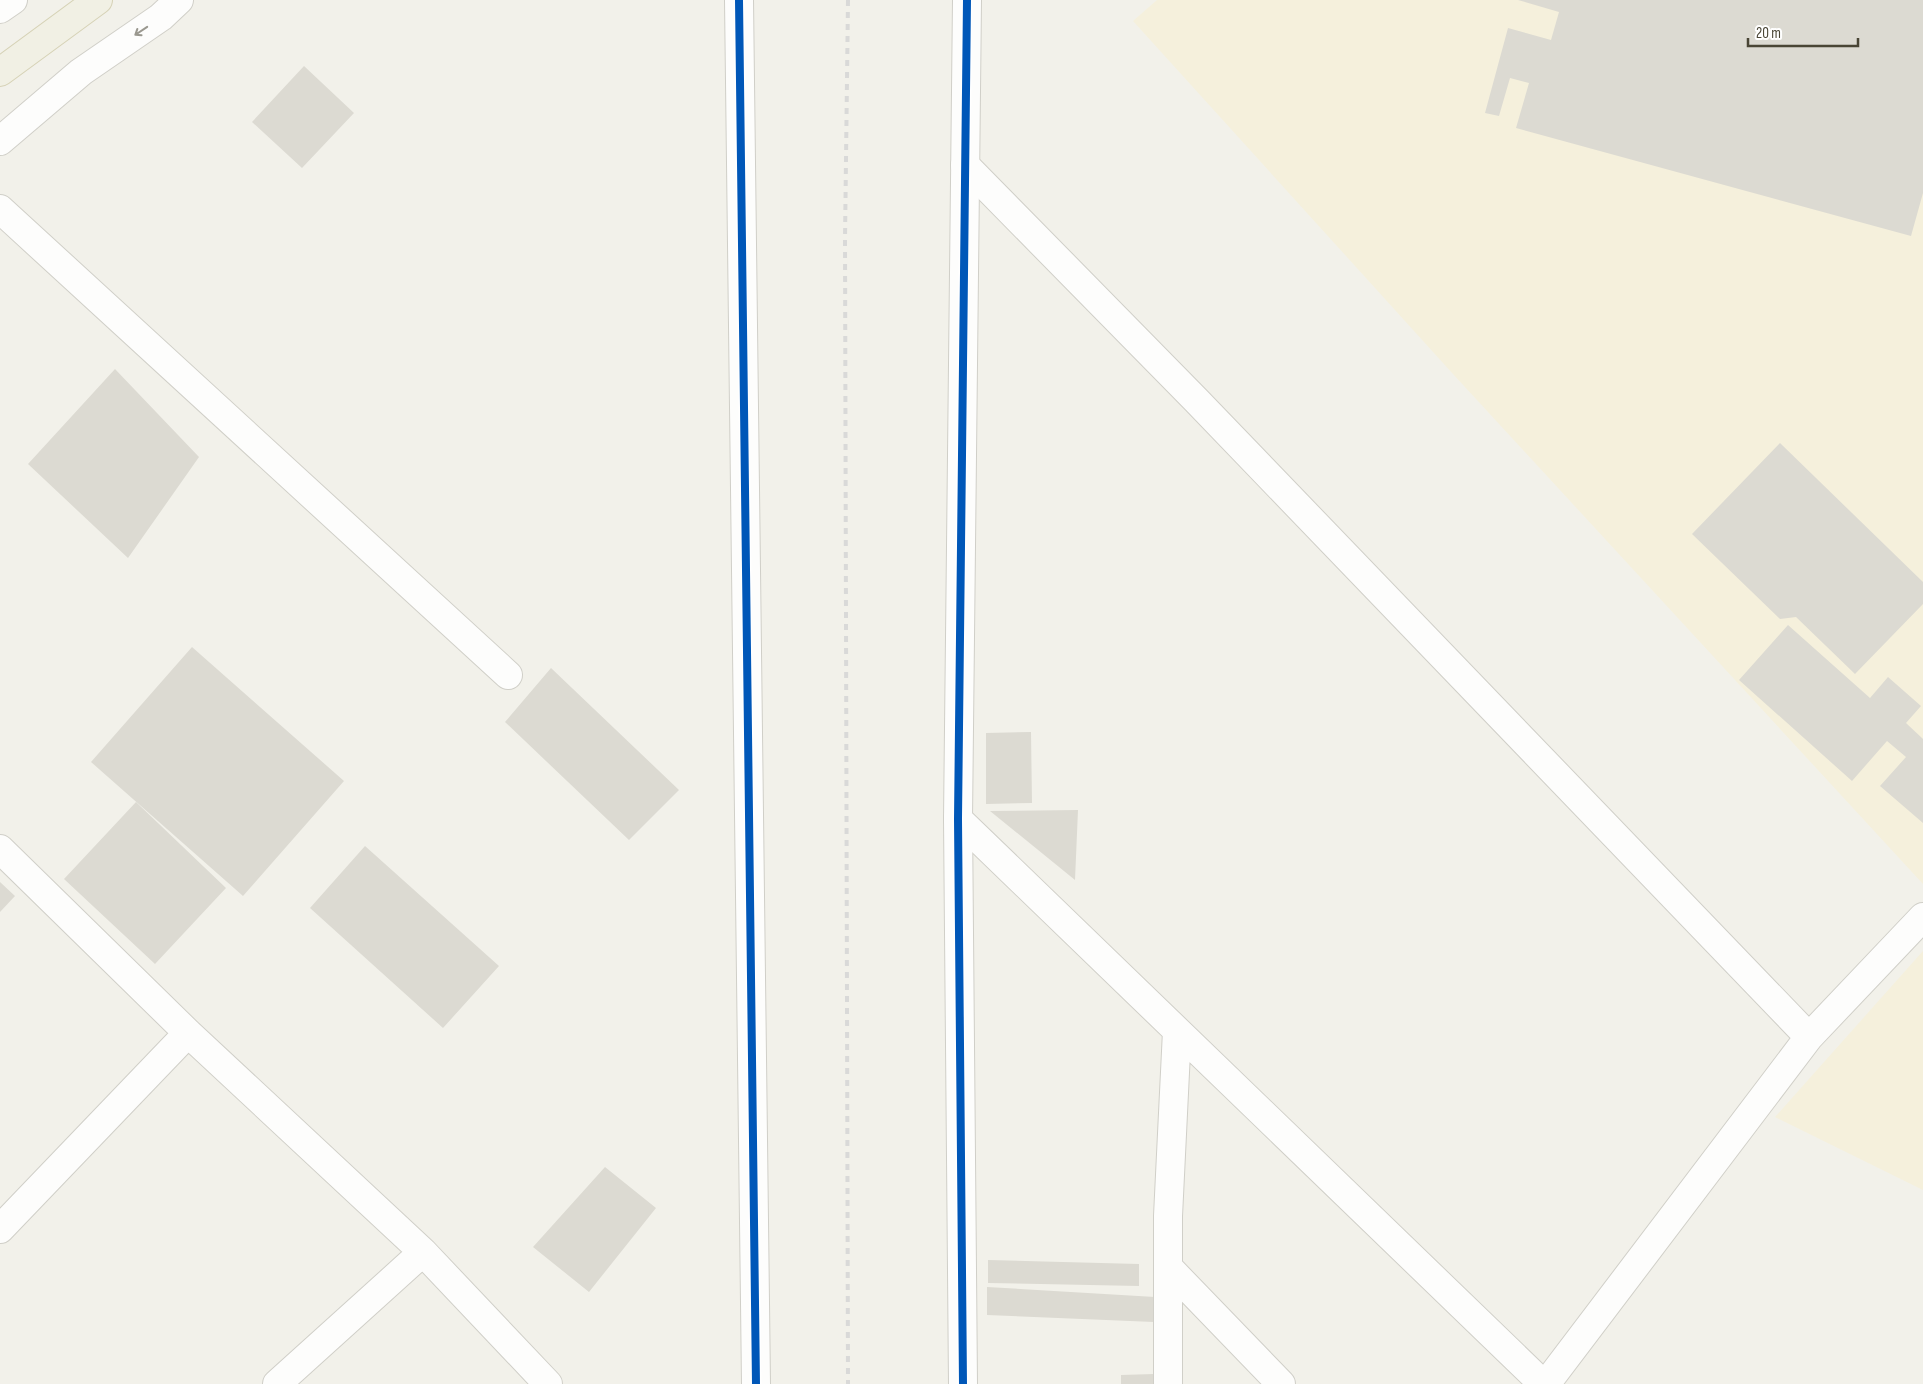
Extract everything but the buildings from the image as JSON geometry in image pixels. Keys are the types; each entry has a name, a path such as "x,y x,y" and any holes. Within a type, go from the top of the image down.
{"main road":[{"path":"0,72 98,0"}],"street":[{"path":"0,9 12,0"},
{"path":"0,141 82,72 161,17 179,0"},
{"path":"739,0 756,1384"},
{"path":"963,1384 958,819 967,0"},
{"path":"965,165 1196,400 1809,1037"},
{"path":"0,210 508,675"},
{"path":"958,819 1545,1384 1809,1037 1923,917"},
{"path":"0,849 188,1033 423,1252 548,1384"},
{"path":"1168,1384 1168,1216 1177,1031"},
{"path":"0,1229 188,1033"},
{"path":"277,1384 423,1252"},
{"path":"1168,1267 1281,1384"}],"shaded area":[{"path":"1157,0 1923,0 1923,884 1453,374 1133,21"},
{"path":"1923,951 1923,1190 1775,1117"}],"railway":[{"path":"848,0 845,239 848,1384"}],"cycle path":[{"path":"739,0 756,1384"},
{"path":"963,1384 958,819 967,0"}]}
